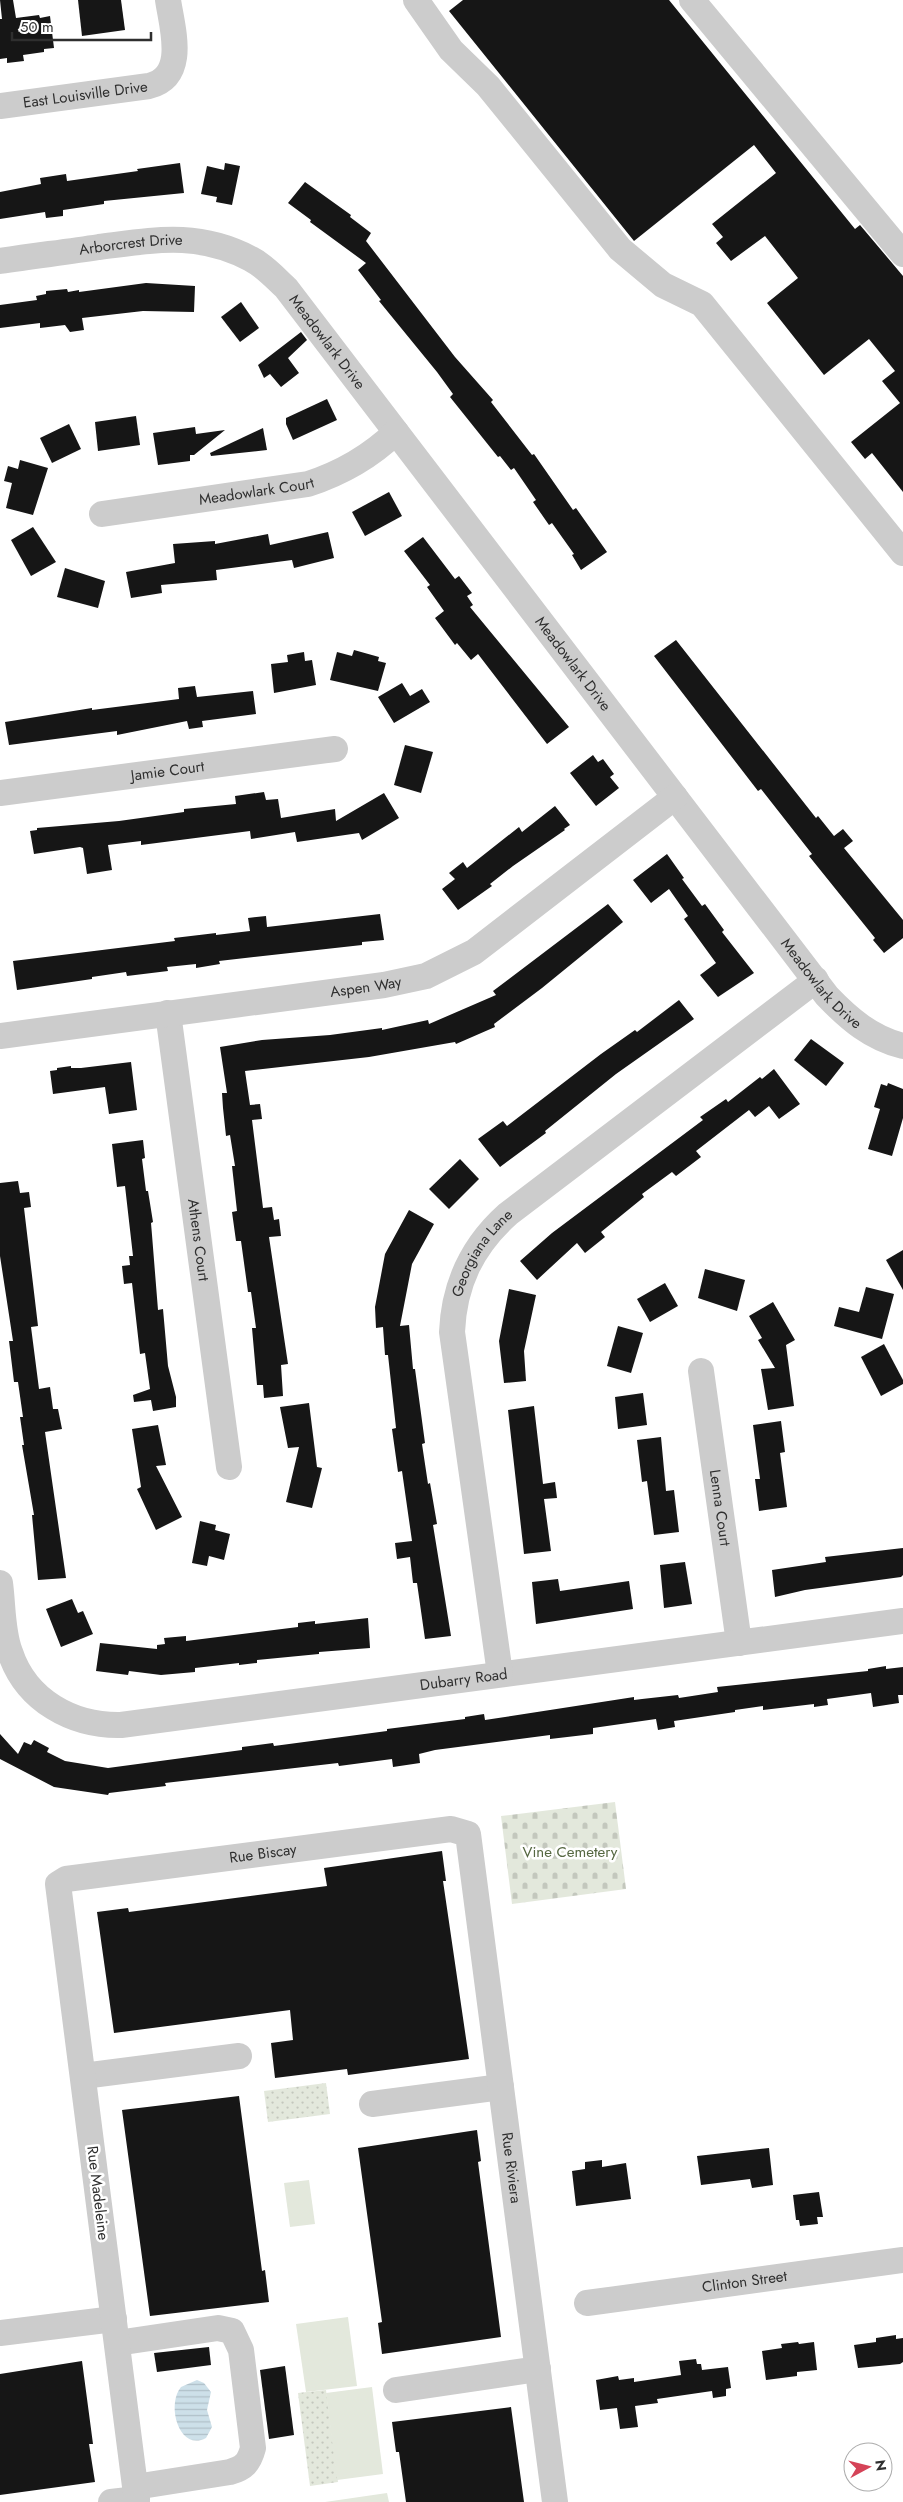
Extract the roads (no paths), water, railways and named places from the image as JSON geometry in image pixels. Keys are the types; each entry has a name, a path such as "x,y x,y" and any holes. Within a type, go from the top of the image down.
{"street":[{"name":"East Louisville Drive","path":"0,106 149,86 160,82 168,75 175,55 168,0"},
{"path":"416,0 451,50 488,86 620,249 663,285 702,304 903,553"},
{"path":"692,0 903,254"},
{"name":"Arborcrest Drive","path":"0,261 170,238 214,244 239,253 258,264"},
{"name":"Meadowlark Drive","path":"258,264 286,288 839,1009 859,1026 881,1038 903,1046"},
{"name":"Meadowlark Court","path":"102,514 308,484 336,474 360,461 396,432"},
{"name":"Jamie Court","path":"0,793 335,749"},
{"name":"Aspen Way","path":"0,1036 400,983 442,969 474,952 676,797"},
{"name":"Georgiana Lane","path":"500,1674 452,1332 455,1298 470,1259 490,1231 508,1214 816,980"},
{"name":"Athens Court","path":"168,1014 230,1467"},
{"name":"Lenna Court","path":"701,1371 739,1643"},
{"name":"Dubarry Road","path":"0,1583 10,1654 32,1690 58,1711 73,1718 98,1724 122,1725 903,1621"},
{"name":"Rue Biscay","path":"58,1884 66,1879 450,1829 468,1834"},
{"name":"Rue Riviera","path":"468,1834 555,2502"},
{"name":"Rue Madeleine","path":"58,1884 136,2496"},
{"path":"83,2076 239,2056"},
{"path":"372,2104 501,2087"},
{"name":"Clinton Street","path":"587,2303 903,2260"},
{"path":"0,2333 218,2328 232,2332 241,2350 253,2448 250,2459 242,2468 230,2472 111,2502"},
{"path":"396,2390 538,2369"}],"park label":[{"name":"Vine Cemetery","path":"570,1852"}]}
